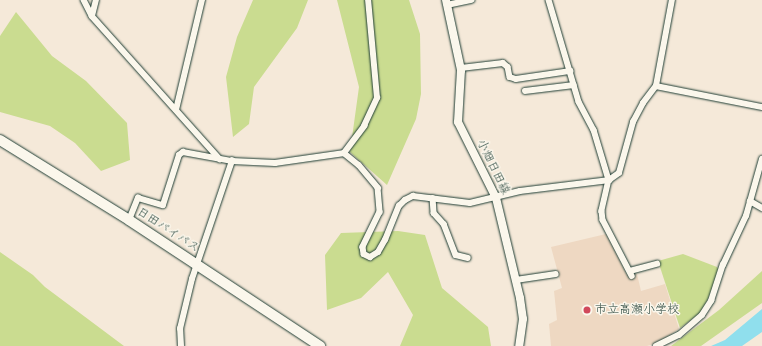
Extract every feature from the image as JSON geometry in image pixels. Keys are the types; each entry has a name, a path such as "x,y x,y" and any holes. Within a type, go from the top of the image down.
{"highway":[{"name":"日田バイパス","path":"0,140 129,220 320,346"}],"main road":[{"name":"小畑日田線","path":"446,2 461,68 458,122 496,198 516,280 522,319 519,346"}],"street":[{"path":"84,0 92,16 220,159"},
{"path":"92,16 96,0"},
{"path":"176,110 202,0"},
{"path":"129,220 138,198 163,205 179,155 183,152 232,162 275,163 344,153 364,126 377,98 368,0"},
{"path":"446,2 471,0"},
{"path":"549,0 579,102 594,130 609,180 602,211 603,220 631,274 657,264"},
{"path":"344,153 370,176 378,188 381,203 376,223 365,240 364,254 370,256 378,252 405,200 413,196 470,203 496,198 520,191 609,180 618,173 633,122 643,103 656,86 672,0"},
{"path":"461,68 503,63 508,67 510,77 516,79 570,71"},
{"path":"525,92 574,85"},
{"path":"656,86 762,107"},
{"path":"656,346 679,335 702,316 711,301 723,265 746,216 762,159"},
{"path":"181,346 180,329 192,279 232,162"},
{"path":"433,198 434,213 444,224 456,256 468,258"},
{"path":"750,201 762,208"},
{"path":"516,280 556,274"}],"shaded area":[{"path":"606,234 627,275 637,274 641,291 665,284 679,329 658,343 647,346 551,346 549,324 557,320 554,291 562,288 551,247"}],"green space":[{"path":"253,0 308,0 297,28 254,87 249,124 233,137 226,77 237,37"},
{"path":"337,0 409,0 420,34 421,94 416,119 387,185 350,152 359,87"},
{"path":"16,12 52,56 86,81 127,123 130,160 101,171 75,143 50,126 0,112 0,36"},
{"path":"398,231 425,235 442,288 488,327 491,346 400,346 413,315 388,272 361,298 327,310 325,255 341,233"},
{"path":"0,252 33,275 45,287 124,346 0,346"},
{"path":"683,254 717,267 719,270 708,299 700,313 680,328 658,261"},
{"path":"762,271 762,303 701,346 671,346 719,310"}],"water":[{"path":"762,309 762,332 742,346 711,346 725,340"}],"place":[{"name":"市立高瀬小学校","path":"587,310"}]}
